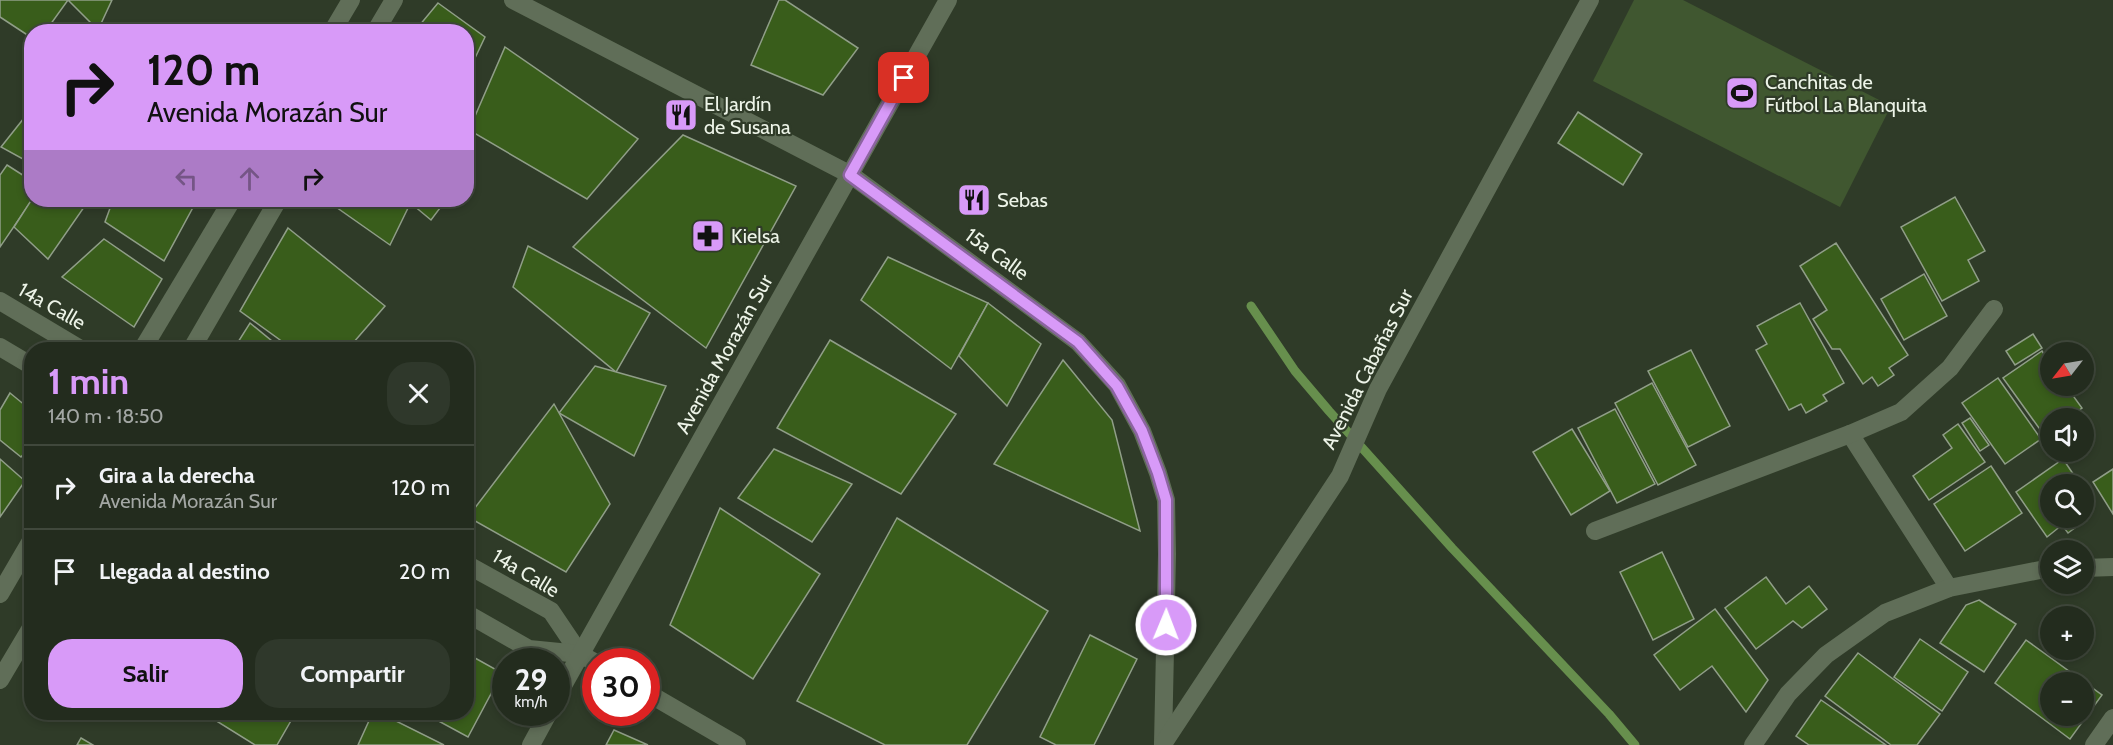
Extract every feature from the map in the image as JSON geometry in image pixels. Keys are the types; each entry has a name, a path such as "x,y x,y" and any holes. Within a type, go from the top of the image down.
{"street":[{"path":"337,24 351,0"},
{"path":"380,24 394,0"},
{"name":"15a Calle","path":"513,0 850,175 1078,342 1117,386 1142,431 1166,500 1163,745"},
{"name":"Avenida Morazán Sur","path":"593,648 850,175 948,0"},
{"name":"Avenida Cabañas Sur","path":"1163,745 1340,476 1378,389 1590,0"},
{"path":"147,342 228,207"},
{"path":"196,342 274,207"},
{"name":"14a Calle","path":"0,301 69,342"},
{"path":"1595,531 1850,434 1901,412 1950,368 1994,309"},
{"path":"0,347 24,361"},
{"path":"1850,434 1949,588"},
{"path":"0,594 24,553"},
{"path":"2094,568 2113,567"},
{"name":"14a Calle","path":"474,568 551,611 582,650"},
{"path":"1754,742 1788,694 1826,655 1885,613 1949,588 2040,570"},
{"path":"474,618 529,649 582,657"},
{"path":"0,680 24,640"},
{"name":"Avenida Morazán Sur","path":"570,680 582,666"},
{"path":"660,700 737,745"},
{"path":"2094,745 2113,718"},
{"path":"531,745 541,726"}],"green space":[{"name":"Canchitas de Fútbol La Blanquita","path":"1634,0 1683,0 1891,106 1840,207 1593,81"}],"building":[{"path":"0,0 68,0 51,24 24,24 24,33 0,17"},
{"path":"68,0 112,0 101,24 92,24"},
{"path":"779,0 785,0 858,48 823,95 751,65"},
{"path":"438,3 467,24 421,24"},
{"path":"474,29 485,37 474,60"},
{"path":"505,47 638,139 587,199 474,133 474,118"},
{"path":"1578,112 1642,154 1623,185 1558,143"},
{"path":"24,118 24,160 1,147"},
{"path":"683,135 796,186 706,348 573,247"},
{"path":"7,165 24,176 24,207 27,207 0,247 0,175"},
{"path":"1955,197 1985,251 1968,260 1979,281 1942,301 1901,227"},
{"path":"27,207 84,207 48,259 14,227"},
{"path":"110,207 193,207 164,261 105,222"},
{"path":"336,207 409,207 390,245"},
{"path":"415,207 441,207 431,220"},
{"path":"288,228 385,306 354,342 283,342 240,311"},
{"path":"104,239 162,279 134,327 62,277"},
{"path":"1836,243 1908,355 1889,368 1894,375 1878,386 1872,377 1863,384 1840,349 1832,349 1813,319 1827,310 1800,266"},
{"path":"528,246 650,313 616,372 513,287"},
{"path":"888,257 988,303 951,369 861,300"},
{"path":"1924,274 1947,316 1904,340 1881,299"},
{"path":"988,303 1041,344 1007,406 959,356"},
{"path":"1800,303 1844,383 1823,395 1827,401 1806,413 1801,404 1789,410 1756,350 1767,344 1757,326"},
{"path":"250,323 273,342 238,342"},
{"path":"2033,334 2040,345 2040,349 2015,365 2006,351"},
{"path":"830,340 956,414 901,494 777,428"},
{"path":"1691,350 1730,426 1688,447 1648,371"},
{"path":"2040,352 2040,396 2073,396 2082,408 2040,408 2040,429 2003,378"},
{"path":"1063,360 1112,420 1140,531 994,464"},
{"path":"595,366 666,386 634,456 559,413"},
{"path":"1998,378 2040,440 2005,464 1962,403"},
{"path":"1652,383 1696,465 1658,485 1615,403"},
{"path":"10,393 24,404 24,453 21,457 0,440 0,410"},
{"path":"554,404 610,504 566,572 474,520 474,509"},
{"path":"1615,409 1655,484 1617,503 1578,428"},
{"path":"1970,418 1989,445 1980,451 1962,423"},
{"path":"1958,424 1985,462 1929,500 1913,476 1952,448 1943,435"},
{"path":"1572,429 1610,491 1571,515 1533,452"},
{"path":"774,449 852,484 812,542 738,498"},
{"path":"0,459 24,482 0,517"},
{"path":"2059,462 2065,462 2073,474 2042,474"},
{"path":"1991,466 2022,513 1965,551 1934,504"},
{"path":"2113,469 2113,514 2094,484"},
{"path":"2040,475 2040,527 2016,492"},
{"path":"720,508 820,574 753,679 670,625"},
{"path":"897,518 1048,611 967,745 885,745 797,701"},
{"path":"2041,528 2058,528 2047,537"},
{"path":"2064,528 2075,528 2068,533"},
{"path":"1662,552 1694,619 1653,640 1620,572"},
{"path":"1766,577 1786,604 1809,586 1827,609 1802,628 1793,621 1756,649 1725,608"},
{"path":"1979,600 2016,624 1984,672 1940,643 1966,605"},
{"path":"1715,609 1768,680 1746,712 1712,666 1680,690 1654,655"},
{"path":"1090,635 1137,659 1094,745 1056,745 1040,737"},
{"path":"1920,639 1968,672 1942,711 1894,677"},
{"path":"2026,640 2040,650 2040,660 2054,660 2070,672 2040,672 2040,717 1995,683"},
{"path":"1858,653 1940,714 1917,745 1891,745 1825,696"},
{"path":"474,657 492,667 492,692 468,737 437,720 474,720"},
{"path":"2094,689 2102,695 2094,706"},
{"path":"1821,700 1886,745 1809,745 1796,736"},
{"path":"215,720 291,720 277,745 255,745"},
{"path":"369,720 394,720 444,745 358,745"},
{"path":"2053,726 2079,726 2070,739"},
{"path":"614,730 648,745 606,745"},
{"path":"81,738 93,745 77,745"}],"waterway":[{"path":"1251,306 1295,371 1329,411 1452,548 1609,714 1635,745"}],"place":[{"name":"Canchitas de Fútbol La Blanquita","path":"1742,93"},
{"name":"El Jardín de Susana","path":"681,115"},
{"name":"Sebas","path":"974,200"},
{"name":"Kielsa","path":"708,236"}],"route":[{"path":"904,78 850,175 1078,342 1117,386 1142,431 1166,500 1166,625"}]}
